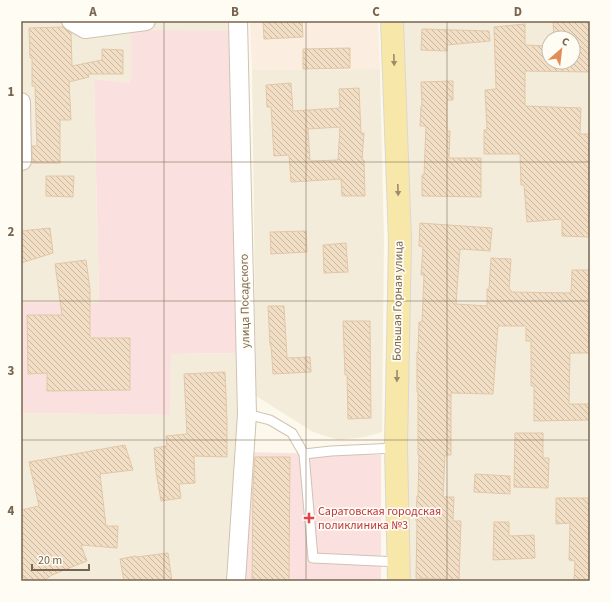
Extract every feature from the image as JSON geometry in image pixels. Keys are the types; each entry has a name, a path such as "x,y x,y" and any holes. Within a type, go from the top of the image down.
{"main road":[{"name":"Большая Горная улица","path":"392,21 400,240 396,448 399,572"}],"street":[{"path":"71,21 85,29 146,21"},
{"name":"улица Посадского","path":"236,581 247,414 238,21"},
{"path":"21,102 22,161"}],"lane":[{"path":"247,414 270,420 292,433 304,454 313,558 399,572"},
{"path":"304,454 331,451 396,448"}],"shaded area":[{"path":"21,21 231,21 231,31 131,83 94,79 99,304 22,302 23,413 169,415 171,354 237,353 238,581 21,581"},
{"path":"250,21 378,21 380,69 252,70"},
{"path":"403,21 590,21 590,581 408,581 407,241"},
{"path":"131,30 231,31 237,353 171,354 170,415 23,413 22,302 99,303 94,79 131,83"},
{"path":"380,69 384,240 382,432 365,437 338,440 313,432 256,396 252,70"},
{"name":"Саратовская городская поликлиника №3","path":"237,452 381,455 381,581 238,581"}],"building":[{"path":"263,21 302,21 303,37 264,39"},
{"path":"553,21 590,21 590,72 525,71 525,106 581,108 580,134 590,134 590,237 562,236 562,219 527,222 524,185 521,185 520,154 484,154 484,130 487,130 485,90 496,89 494,27 525,24 525,45 541,46 541,70 581,70 581,30 554,30"},
{"path":"63,27 71,33 72,66 102,60 102,49 123,50 123,74 88,74 89,77 69,82 71,120 60,120 60,163 32,163 32,146 37,146 35,86 32,86 32,58 30,58 29,28"},
{"path":"422,29 489,31 490,41 447,45 447,51 421,50"},
{"path":"350,48 350,68 303,69 303,49"},
{"path":"453,81 453,100 447,100 447,131 450,131 449,158 481,158 481,197 422,196 426,126 420,126 422,106 421,82"},
{"path":"291,83 293,111 340,108 339,89 359,88 361,133 364,133 362,160 364,160 365,196 342,196 341,179 291,182 289,155 274,156 271,107 267,107 266,85","holes":["340,127 338,160 310,161 308,129"]},
{"path":"46,176 74,176 73,197 46,196"},
{"path":"420,223 492,228 490,251 460,249 456,304 487,306 487,289 489,289 491,258 511,259 509,289 511,292 571,293 572,270 590,270 590,353 570,353 569,404 590,404 590,420 534,421 534,386 531,386 531,341 526,341 526,326 498,326 493,394 451,393 451,455 445,455 443,497 454,497 453,521 461,521 459,580 416,578 416,521 419,455 417,352 419,322 422,322 424,275 421,275 423,247 419,246"},
{"path":"50,228 53,253 21,263 21,231"},
{"path":"306,231 307,252 271,254 270,232"},
{"path":"346,243 348,272 324,273 323,245"},
{"path":"86,260 90,289 90,338 130,338 130,390 47,391 47,373 28,374 27,315 62,315 55,264"},
{"path":"268,306 284,306 287,358 310,357 311,372 273,374"},
{"path":"343,321 370,321 371,418 348,419 347,375 345,375"},
{"path":"225,372 227,457 194,456 195,483 179,484 181,498 161,501 154,448 167,446 166,436 187,434 184,374"},
{"path":"515,433 543,433 543,458 549,458 548,488 514,487"},
{"path":"125,445 133,470 100,474 106,526 118,526 117,548 81,545 87,561 52,575 43,581 26,581 21,574 21,510 39,506 29,462"},
{"path":"255,457 290,457 289,581 252,581 253,487"},
{"path":"475,474 510,476 510,494 474,492"},
{"path":"556,498 590,498 590,581 574,581 575,561 569,560 570,523 556,524"},
{"path":"494,522 509,522 509,536 534,535 535,558 493,560"},
{"path":"168,553 172,581 124,581 120,559"}],"place":[{"name":"Саратовская городская поликлиника №3","path":"309,518"}]}
